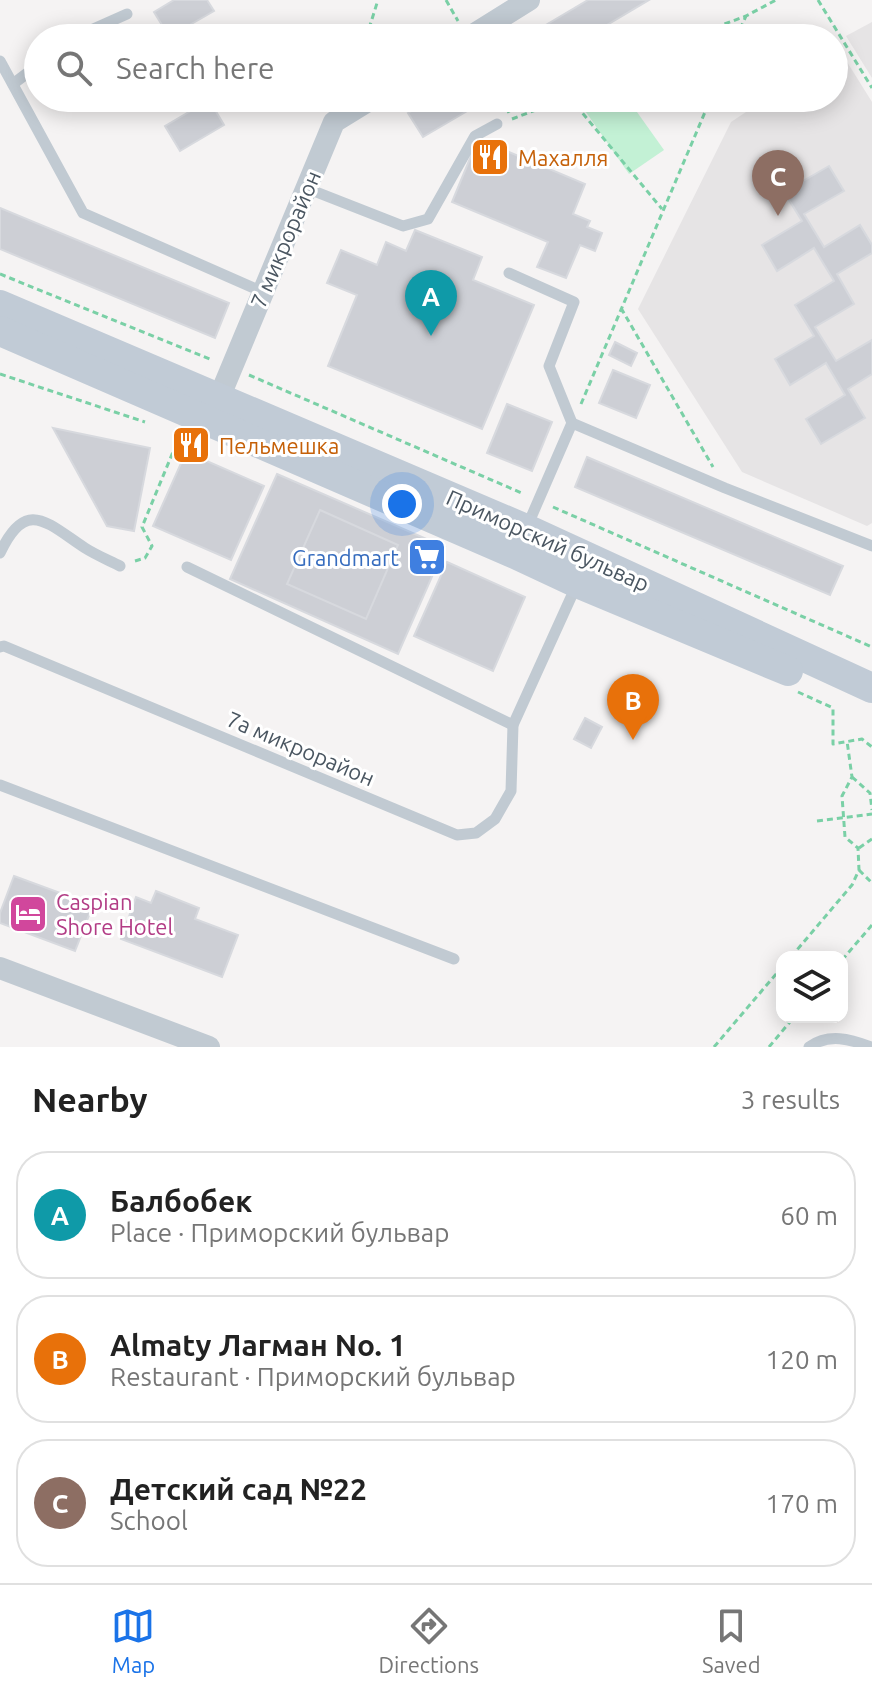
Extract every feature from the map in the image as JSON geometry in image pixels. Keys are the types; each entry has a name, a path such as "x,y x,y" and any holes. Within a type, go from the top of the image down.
{"street":[{"path":"490,24 529,0"},
{"name":"7 микрорайон","path":"219,398 334,122 350,112"},
{"name":"Приморский бульвар","path":"0,305 219,398 872,705"},
{"name":"Приморский бульвар","path":"0,331 520,542"},
{"name":"Приморский бульвар","path":"583,570 872,688"},
{"path":"0,968 209,1047"}],"lane":[{"path":"104,24 127,14"},
{"path":"0,61 24,104"},
{"path":"13,84 24,76"},
{"path":"28,112 83,213 263,292"},
{"path":"306,188 403,226 428,219 475,136 497,124"},
{"path":"509,273 574,302 549,366 572,423 520,542"},
{"path":"572,423 872,546"},
{"path":"0,553 9,532 19,523 46,521 89,551 120,566"},
{"path":"187,567 513,725 583,570"},
{"name":"7а микрорайон","path":"0,647 4,646 457,835 476,833 495,819 511,791 513,725"},
{"path":"0,785 454,959"},
{"path":"809,1047 820,1039 850,1039 871,1047"}],"path":[{"path":"370,24 378,0"},
{"path":"725,24 776,0"},
{"path":"818,0 833,24"},
{"path":"742,24 746,16"},
{"path":"848,49 872,88"},
{"path":"508,112 511,119 530,112"},
{"path":"581,112 663,210"},
{"path":"572,423 705,112"},
{"path":"0,274 231,368 872,645"},
{"path":"621,308 725,488"},
{"path":"120,566 145,558 152,546 142,527 181,434"},
{"path":"796,951 852,885 859,870 858,848 845,837 843,819 842,796 852,777 847,741"},
{"path":"817,821 872,812 870,793 852,777"},
{"path":"858,848 872,839"},
{"path":"859,870 872,883"},
{"path":"848,953 872,925"},
{"path":"714,1047 776,974"},
{"path":"769,1047 789,1023"}],"shaded area":[{"path":"872,22 872,78 848,39 848,35"},
{"path":"848,63 872,102 872,523 867,526 742,472 638,309 731,122 746,112 848,112"}],"green space":[{"path":"586,112 637,112 664,150 629,174"}],"building":[{"path":"174,0 207,0 214,11 191,24 161,24 154,12"},
{"path":"588,0 649,0 609,24 548,24"},
{"path":"189,112 216,112 224,125 180,151 165,126"},
{"path":"410,112 466,112 423,137"},
{"path":"478,139 585,184 573,214 590,221 587,227 602,233 595,251 580,245 566,278 537,267 548,242 452,202"},
{"path":"829,166 844,191 804,214 824,247 860,225 872,245 872,253 837,274 854,304 815,327 836,361 872,340 872,374 848,389 865,418 821,444 806,419 845,395 826,363 790,385 775,359 814,336 795,305 834,281 814,248 777,271 762,245 802,221 784,192"},
{"path":"0,208 229,303 215,338 0,249"},
{"path":"415,230 482,257 473,280 534,305 482,429 328,366 357,295 327,283 341,250 377,265 386,242 406,251"},
{"path":"615,342 637,353 631,366 609,355"},
{"path":"613,370 650,385 636,418 599,403"},
{"path":"507,404 552,422 532,471 487,453"},
{"path":"53,428 150,448 134,531 107,526"},
{"path":"186,452 264,486 231,560 153,526"},
{"path":"587,457 843,566 830,595 575,487"},
{"path":"277,474 445,547 398,654 230,579"},
{"path":"320,510 398,545 366,619 287,584"},
{"path":"447,562 525,597 493,671 414,636"},
{"path":"585,718 602,727 591,748 574,739"},
{"path":"14,876 93,905 75,951 0,923 0,913"},
{"path":"156,891 199,908 195,919 238,935 222,977 121,939 136,897 151,903"}],"place":[{"name":"Махалля","path":"490,157"},
{"name":"Детский сад №22","path":"778,216"},
{"name":"Балбобек","path":"431,336"},
{"name":"Пельмешка","path":"191,445"},
{"name":"Grandmart","path":"427,557"},
{"name":"Almaty Лагман No. 1","path":"633,740"},
{"name":"Caspian Shore Hotel","path":"28,914"}]}
